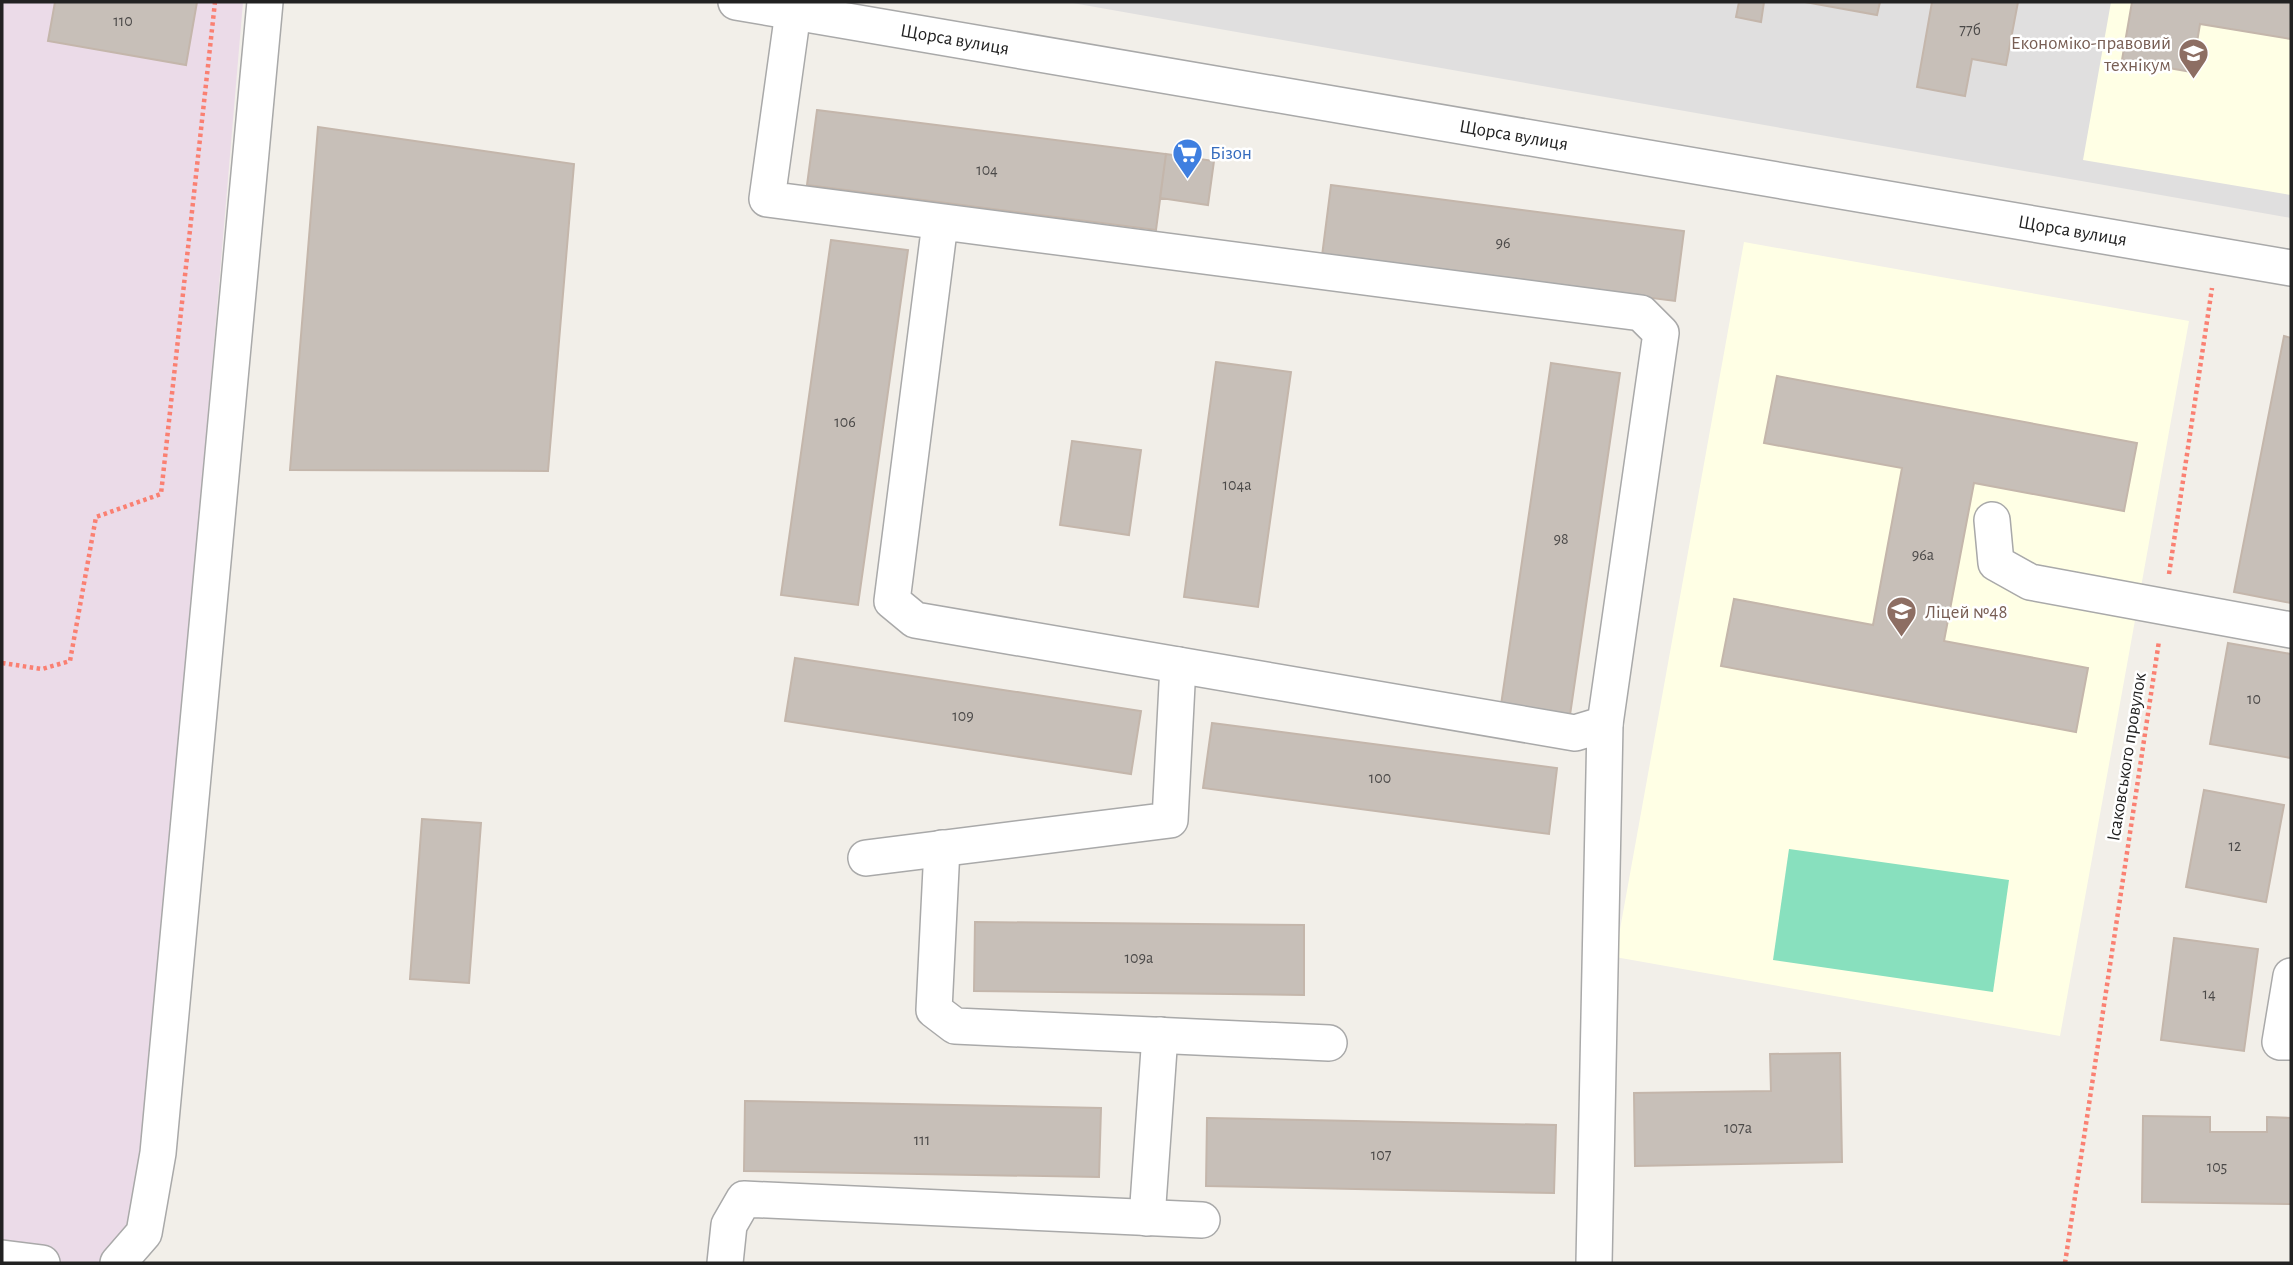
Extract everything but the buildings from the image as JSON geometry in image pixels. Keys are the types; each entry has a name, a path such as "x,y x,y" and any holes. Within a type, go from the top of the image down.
{"street":[{"path":"118,1263 144,1233 158,1153 265,2"},
{"name":"Щорса вулиця","path":"736,2 2291,268"},
{"path":"793,12 767,199 1641,313 1661,333 1605,724 1594,1263"},
{"path":"940,223 892,600 915,620 1575,733 1605,724"},
{"path":"1992,520 1996,563 2031,582 2291,630"},
{"path":"866,858 1170,820 1178,665"},
{"path":"942,848 934,1010 955,1026 1329,1042"},
{"path":"2291,976 2280,1042 2291,1042"},
{"path":"1147,1218 1160,1035"},
{"path":"725,1263 729,1225 744,1199 1202,1220"},
{"path":"2,1258 41,1263"}],"path":[{"path":"2,663 42,669 70,661 96,517 161,494 215,2"},
{"name":"Ісаковського провулок","path":"2065,1263 2217,255"}],"shaded area":[{"path":"2,2 243,2 136,1263 2,1263"},
{"path":"1067,2 2291,2 2291,218"},
{"name":"Економіко-правовий технікум","path":"2111,2 2291,2 2291,195 2083,160"},
{"name":"Ліцей №48","path":"1744,242 2189,321 2060,1036 1615,957"}],"green space":[{"path":"1789,849 2009,880 1993,992 1773,960"}],"place":[{"name":"Економіко-правовий технікум","path":"2194,81"},
{"name":"Бізон","path":"1187,180"},
{"name":"Ліцей №48","path":"1902,639"}]}
